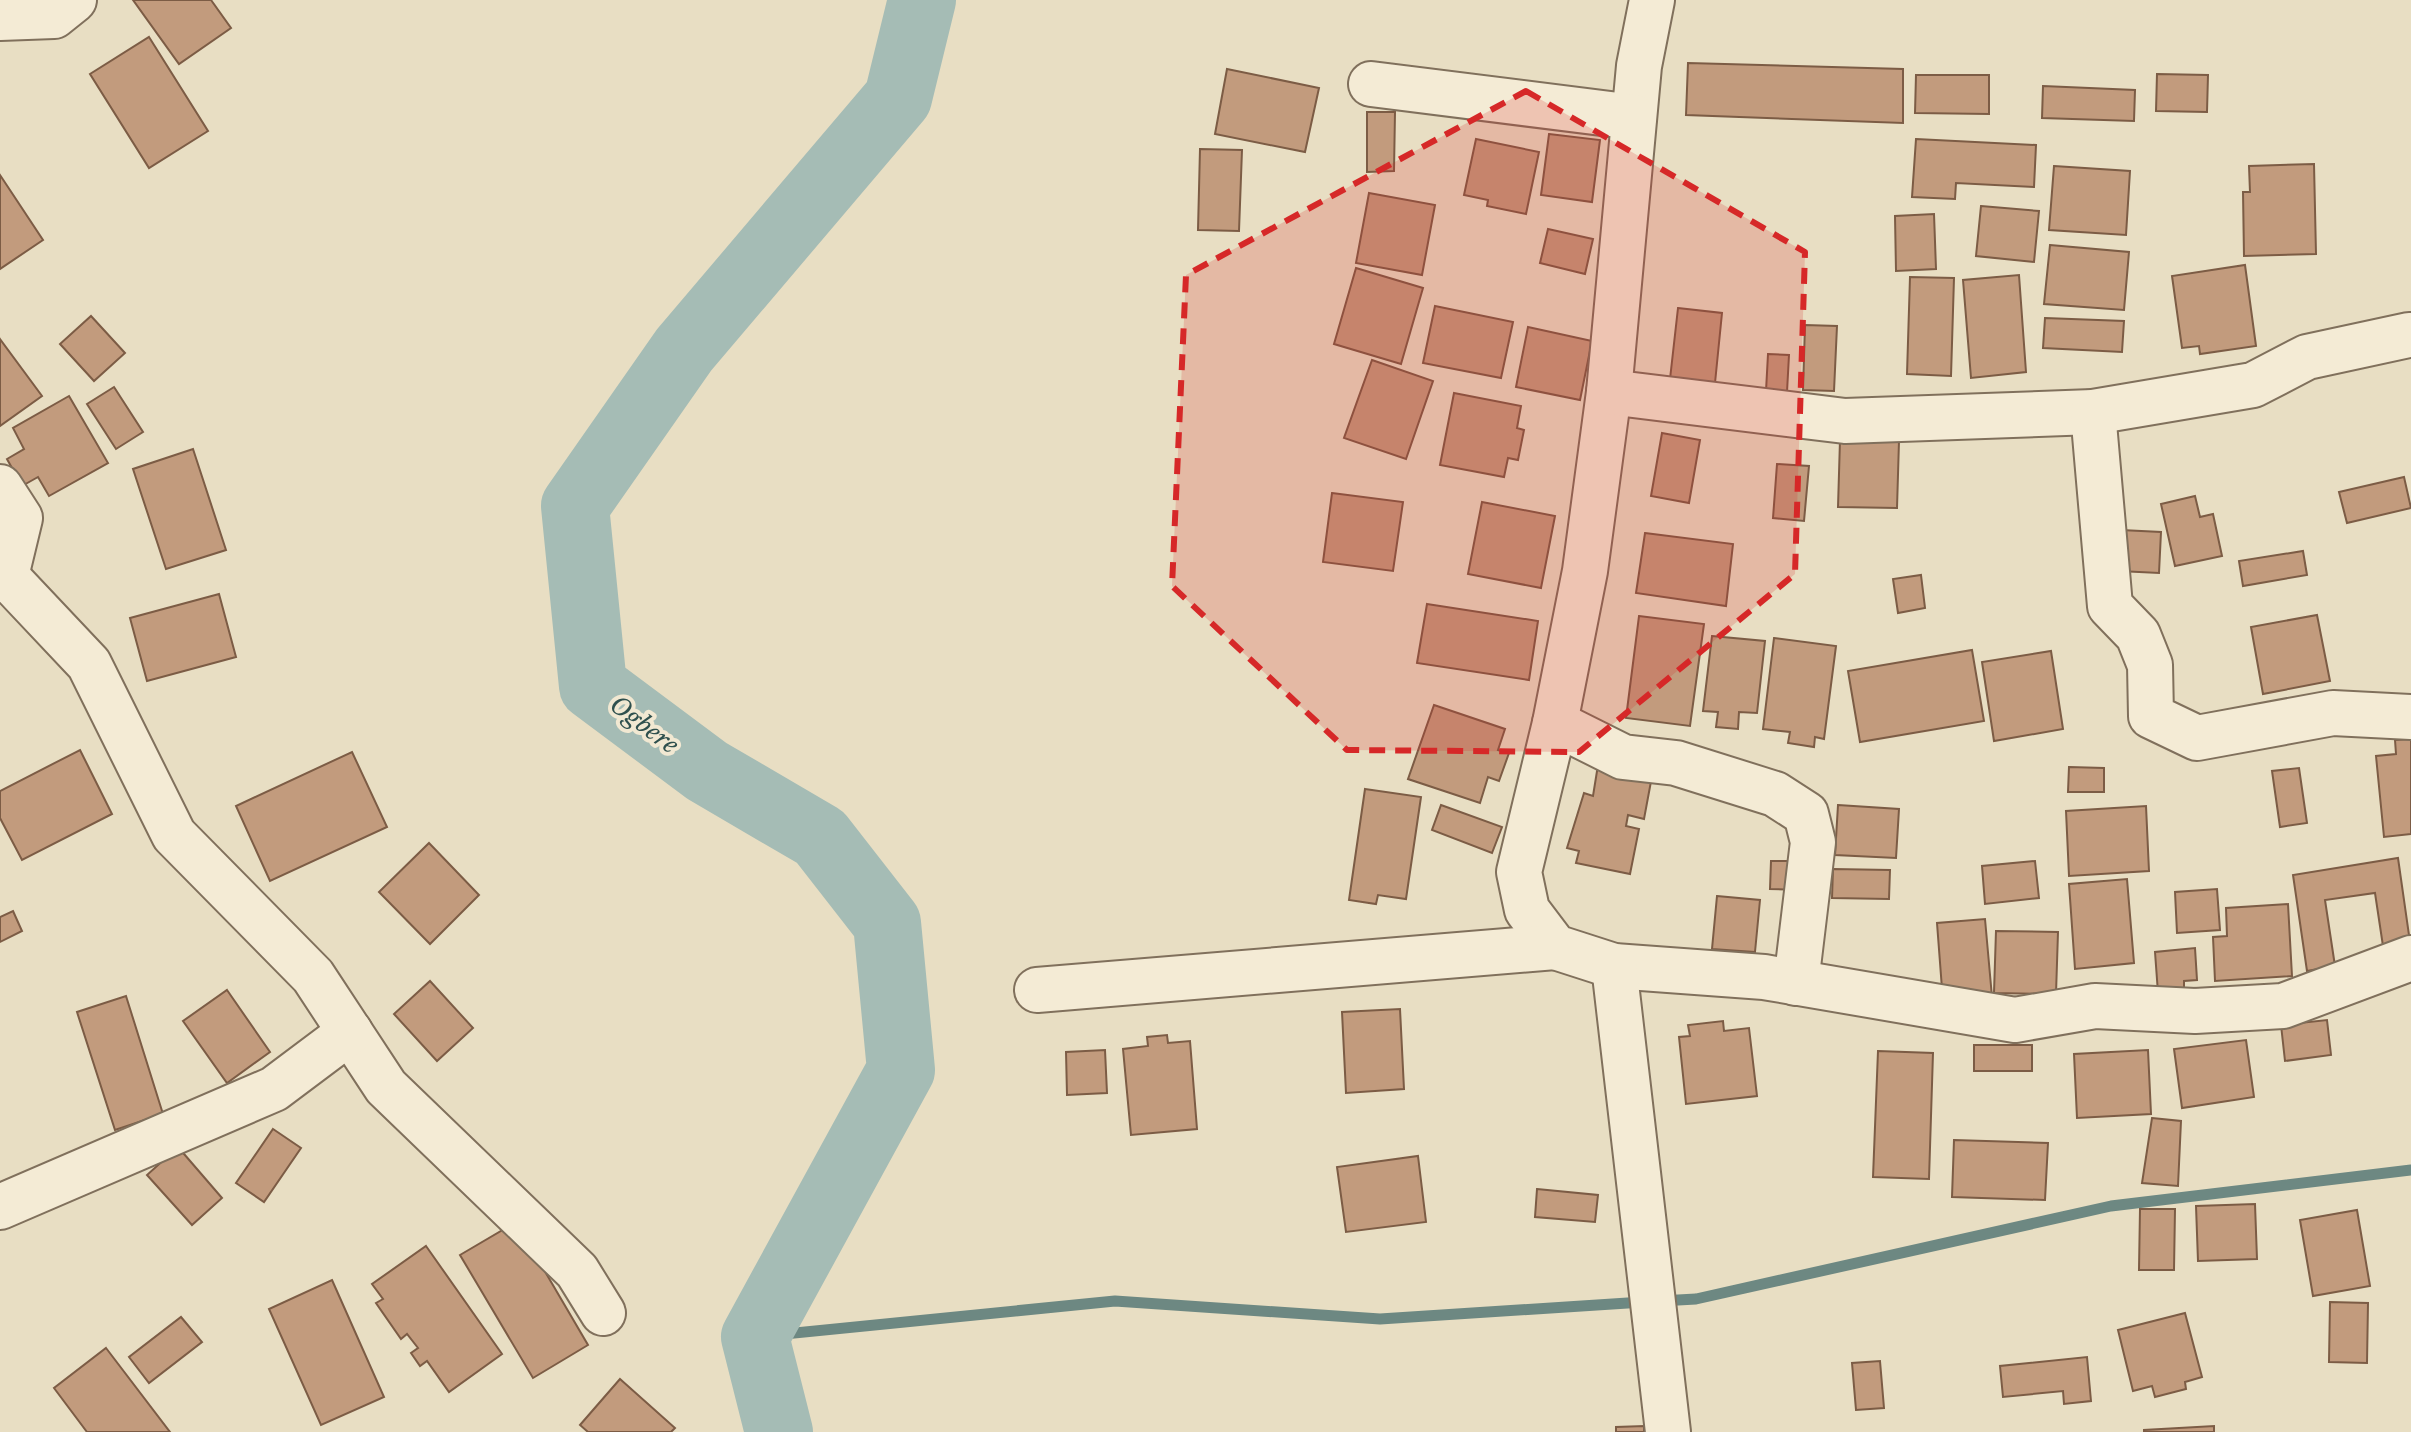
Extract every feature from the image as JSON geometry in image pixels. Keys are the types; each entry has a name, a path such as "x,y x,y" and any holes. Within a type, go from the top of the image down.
{"street":[{"path":"0,18 54,16 74,0"},
{"path":"1555,947 1527,910 1519,872 1555,723 1585,571 1609,392 1634,117 1652,0"},
{"path":"1371,84 1634,117"},
{"path":"1609,392 1845,421 2093,412 2253,385 2307,357 2409,335"},
{"path":"2093,412 2110,606 2138,635 2150,665 2151,716 2197,738 2333,713 2411,717"},
{"path":"0,487 20,518 3,578 89,664 174,835 313,976 386,1087 577,1271 603,1313"},
{"path":"1555,723 1623,757 1676,763 1775,794 1806,814 1813,842 1796,983"},
{"path":"1037,990 1555,947 1614,966 1796,983 2015,1020 2095,1006 2195,1011 2283,1006 2411,958"},
{"path":"1614,966 1668,1432"},
{"path":"0,1207 274,1089 350,1032"}],"highlighted area":[{"path":"1526,91 1805,252 1795,574 1579,752 1347,750 1172,586 1186,275"}],"building":[{"path":"133,0 211,0 231,28 179,64"},
{"path":"149,37 208,131 149,168 90,74"},
{"path":"1688,63 1903,69 1903,123 1686,115"},
{"path":"1227,69 1319,88 1305,152 1215,134"},
{"path":"2157,74 2208,75 2207,112 2156,111"},
{"path":"1916,75 1989,75 1989,114 1915,113"},
{"path":"2043,86 2135,90 2134,121 2042,118"},
{"path":"1367,112 1395,112 1394,171 1367,172"},
{"path":"1549,134 1600,140 1592,202 1541,195"},
{"path":"1476,139 1539,152 1526,214 1487,206 1488,200 1464,195"},
{"path":"1916,139 2036,145 2034,187 1956,183 1955,199 1912,197"},
{"path":"1200,149 1242,150 1239,231 1198,230"},
{"path":"2314,164 2316,254 2244,256 2243,192 2250,192 2249,166"},
{"path":"2054,166 2130,171 2126,235 2049,230"},
{"path":"0,175 43,240 0,269"},
{"path":"1369,193 1435,205 1422,275 1356,263"},
{"path":"1981,206 2039,211 2034,262 1976,256"},
{"path":"1934,214 1936,269 1896,271 1895,216"},
{"path":"1548,229 1593,239 1585,274 1540,263"},
{"path":"2050,245 2129,252 2124,310 2044,304"},
{"path":"2245,265 2256,346 2200,354 2199,346 2182,348 2172,276"},
{"path":"1356,268 1423,288 1401,364 1334,344"},
{"path":"2019,275 2026,372 1971,378 1963,280"},
{"path":"1910,277 1954,278 1951,376 1907,374"},
{"path":"1435,306 1513,322 1501,378 1423,363"},
{"path":"1678,308 1722,313 1714,393 1669,388"},
{"path":"91,316 125,353 94,381 60,344"},
{"path":"2045,318 2124,321 2122,352 2043,348"},
{"path":"1805,325 1837,326 1834,391 1803,390"},
{"path":"1528,327 1592,341 1580,400 1516,387"},
{"path":"0,339 42,396 0,426"},
{"path":"1768,354 1789,355 1787,392 1766,391"},
{"path":"1372,360 1433,381 1406,459 1344,438"},
{"path":"114,387 143,432 116,449 87,404"},
{"path":"1454,393 1521,406 1517,428 1524,430 1518,460 1508,458 1504,477 1440,465"},
{"path":"69,396 108,463 49,496 38,477 22,486 7,459 24,449 13,428"},
{"path":"1662,433 1700,440 1689,503 1651,496"},
{"path":"1840,440 1899,441 1897,508 1838,507"},
{"path":"193,449 226,550 166,569 133,469"},
{"path":"1777,464 1809,466 1804,521 1773,518"},
{"path":"2404,477 2411,508 2347,523 2339,492"},
{"path":"1332,493 1403,502 1393,571 1323,562"},
{"path":"2195,496 2200,517 2213,514 2222,556 2175,566 2161,504"},
{"path":"1482,502 1555,516 1541,588 1468,574"},
{"path":"2121,530 2161,532 2159,573 2119,571"},
{"path":"1645,533 1733,544 1726,606 1636,593"},
{"path":"2303,551 2307,575 2243,586 2239,561"},
{"path":"1921,575 1925,608 1898,613 1893,579"},
{"path":"219,594 236,657 147,681 130,618"},
{"path":"1427,604 1538,621 1529,680 1417,663"},
{"path":"2317,615 2330,681 2263,694 2251,627"},
{"path":"1639,616 1704,624 1690,726 1626,718"},
{"path":"1712,636 1765,641 1757,713 1739,712 1738,729 1716,727 1718,712 1703,711"},
{"path":"1774,638 1836,646 1824,739 1815,737 1814,747 1788,743 1790,732 1763,729"},
{"path":"1972,650 1984,721 1860,742 1848,671"},
{"path":"2051,651 2063,729 1994,741 1982,662"},
{"path":"1434,705 1505,729 1498,750 1509,753 1499,781 1488,777 1480,803 1408,779"},
{"path":"2411,739 2411,834 2384,837 2376,756 2396,754 2395,740"},
{"path":"80,750 112,814 22,860 0,818 0,791"},
{"path":"352,752 387,827 270,881 236,806"},
{"path":"1598,765 1652,776 1644,819 1628,815 1626,826 1639,829 1630,874 1576,863 1579,851 1567,848 1584,793 1593,796"},
{"path":"2069,767 2104,768 2104,792 2068,792"},
{"path":"2299,768 2307,823 2280,827 2272,771"},
{"path":"1365,789 1421,797 1406,899 1378,895 1376,904 1349,900"},
{"path":"1441,805 1502,827 1492,853 1432,830"},
{"path":"1838,805 1899,809 1896,858 1835,855"},
{"path":"2146,806 2149,871 2069,876 2066,811"},
{"path":"429,843 479,895 430,944 379,892"},
{"path":"2398,858 2410,942 2383,946 2375,893 2325,900 2335,966 2307,971 2293,875"},
{"path":"1771,861 1801,861 1800,890 1770,889"},
{"path":"2035,861 2039,898 1985,904 1982,866"},
{"path":"1833,869 1890,870 1889,899 1832,898"},
{"path":"2127,879 2134,963 2075,969 2069,884"},
{"path":"2217,889 2220,930 2177,933 2175,892"},
{"path":"1717,896 1760,900 1755,952 1712,949"},
{"path":"2288,904 2292,976 2215,981 2213,937 2227,936 2226,908"},
{"path":"13,911 22,931 0,942 0,917"},
{"path":"1985,919 1992,997 1943,1002 1937,923"},
{"path":"1996,931 2058,932 2056,994 1994,993"},
{"path":"2195,948 2197,980 2184,981 2184,991 2158,993 2155,952"},
{"path":"430,981 473,1028 437,1061 394,1014"},
{"path":"227,990 270,1052 227,1083 183,1021"},
{"path":"126,996 163,1114 115,1130 77,1012"},
{"path":"1400,1009 1404,1089 1346,1093 1342,1012"},
{"path":"2327,1020 2331,1055 2285,1061 2281,1025"},
{"path":"1723,1021 1724,1031 1749,1028 1757,1096 1686,1104 1679,1037 1690,1036 1688,1025"},
{"path":"1167,1035 1168,1043 1190,1041 1197,1129 1131,1135 1123,1049 1148,1046 1147,1037"},
{"path":"2246,1040 2254,1097 2182,1108 2174,1049"},
{"path":"1974,1045 2032,1045 2032,1071 1974,1071"},
{"path":"1105,1050 1107,1093 1067,1095 1066,1052"},
{"path":"2148,1050 2151,1114 2077,1118 2074,1054"},
{"path":"1878,1051 1933,1053 1929,1179 1873,1177"},
{"path":"2152,1118 2181,1121 2178,1186 2142,1183"},
{"path":"273,1129 301,1148 264,1202 236,1183"},
{"path":"1954,1140 2048,1143 2045,1200 1952,1197"},
{"path":"178,1147 222,1198 192,1225 147,1175"},
{"path":"1418,1156 1426,1222 1346,1232 1337,1167"},
{"path":"1537,1189 1598,1195 1595,1222 1535,1217"},
{"path":"2255,1204 2257,1259 2198,1261 2196,1206"},
{"path":"2140,1209 2175,1209 2174,1270 2139,1270"},
{"path":"2357,1210 2370,1286 2313,1296 2300,1220"},
{"path":"516,1222 588,1345 533,1378 460,1255"},
{"path":"426,1246 502,1354 449,1392 427,1361 420,1366 411,1353 418,1348 407,1334 401,1339 376,1303 383,1299 372,1284"},
{"path":"332,1280 384,1397 321,1425 269,1309"},
{"path":"2330,1302 2368,1303 2367,1363 2329,1362"},
{"path":"2185,1313 2202,1377 2185,1382 2186,1389 2155,1397 2152,1386 2133,1391 2118,1330"},
{"path":"181,1317 202,1342 149,1383 129,1357"},
{"path":"106,1348 170,1432 87,1432 54,1388"},
{"path":"2087,1357 2091,1401 2064,1404 2063,1391 2003,1397 2000,1366"},
{"path":"1880,1361 1884,1408 1856,1410 1852,1363"},
{"path":"620,1379 675,1428 671,1432 588,1432 580,1425"},
{"path":"1644,1426 1644,1432 1616,1432 1616,1427"},
{"path":"2214,1426 2214,1432 2144,1432 2144,1430"}],"waterway":[{"name":"Ogbere","path":"779,1432 755,1337 901,1070 887,923 820,837 707,771 593,686 575,506 684,350 898,98 922,0"},
{"path":"1660,1301 1696,1299 2111,1206 2411,1170"},
{"path":"755,1337 1115,1301 1380,1319 1643,1302"}]}
